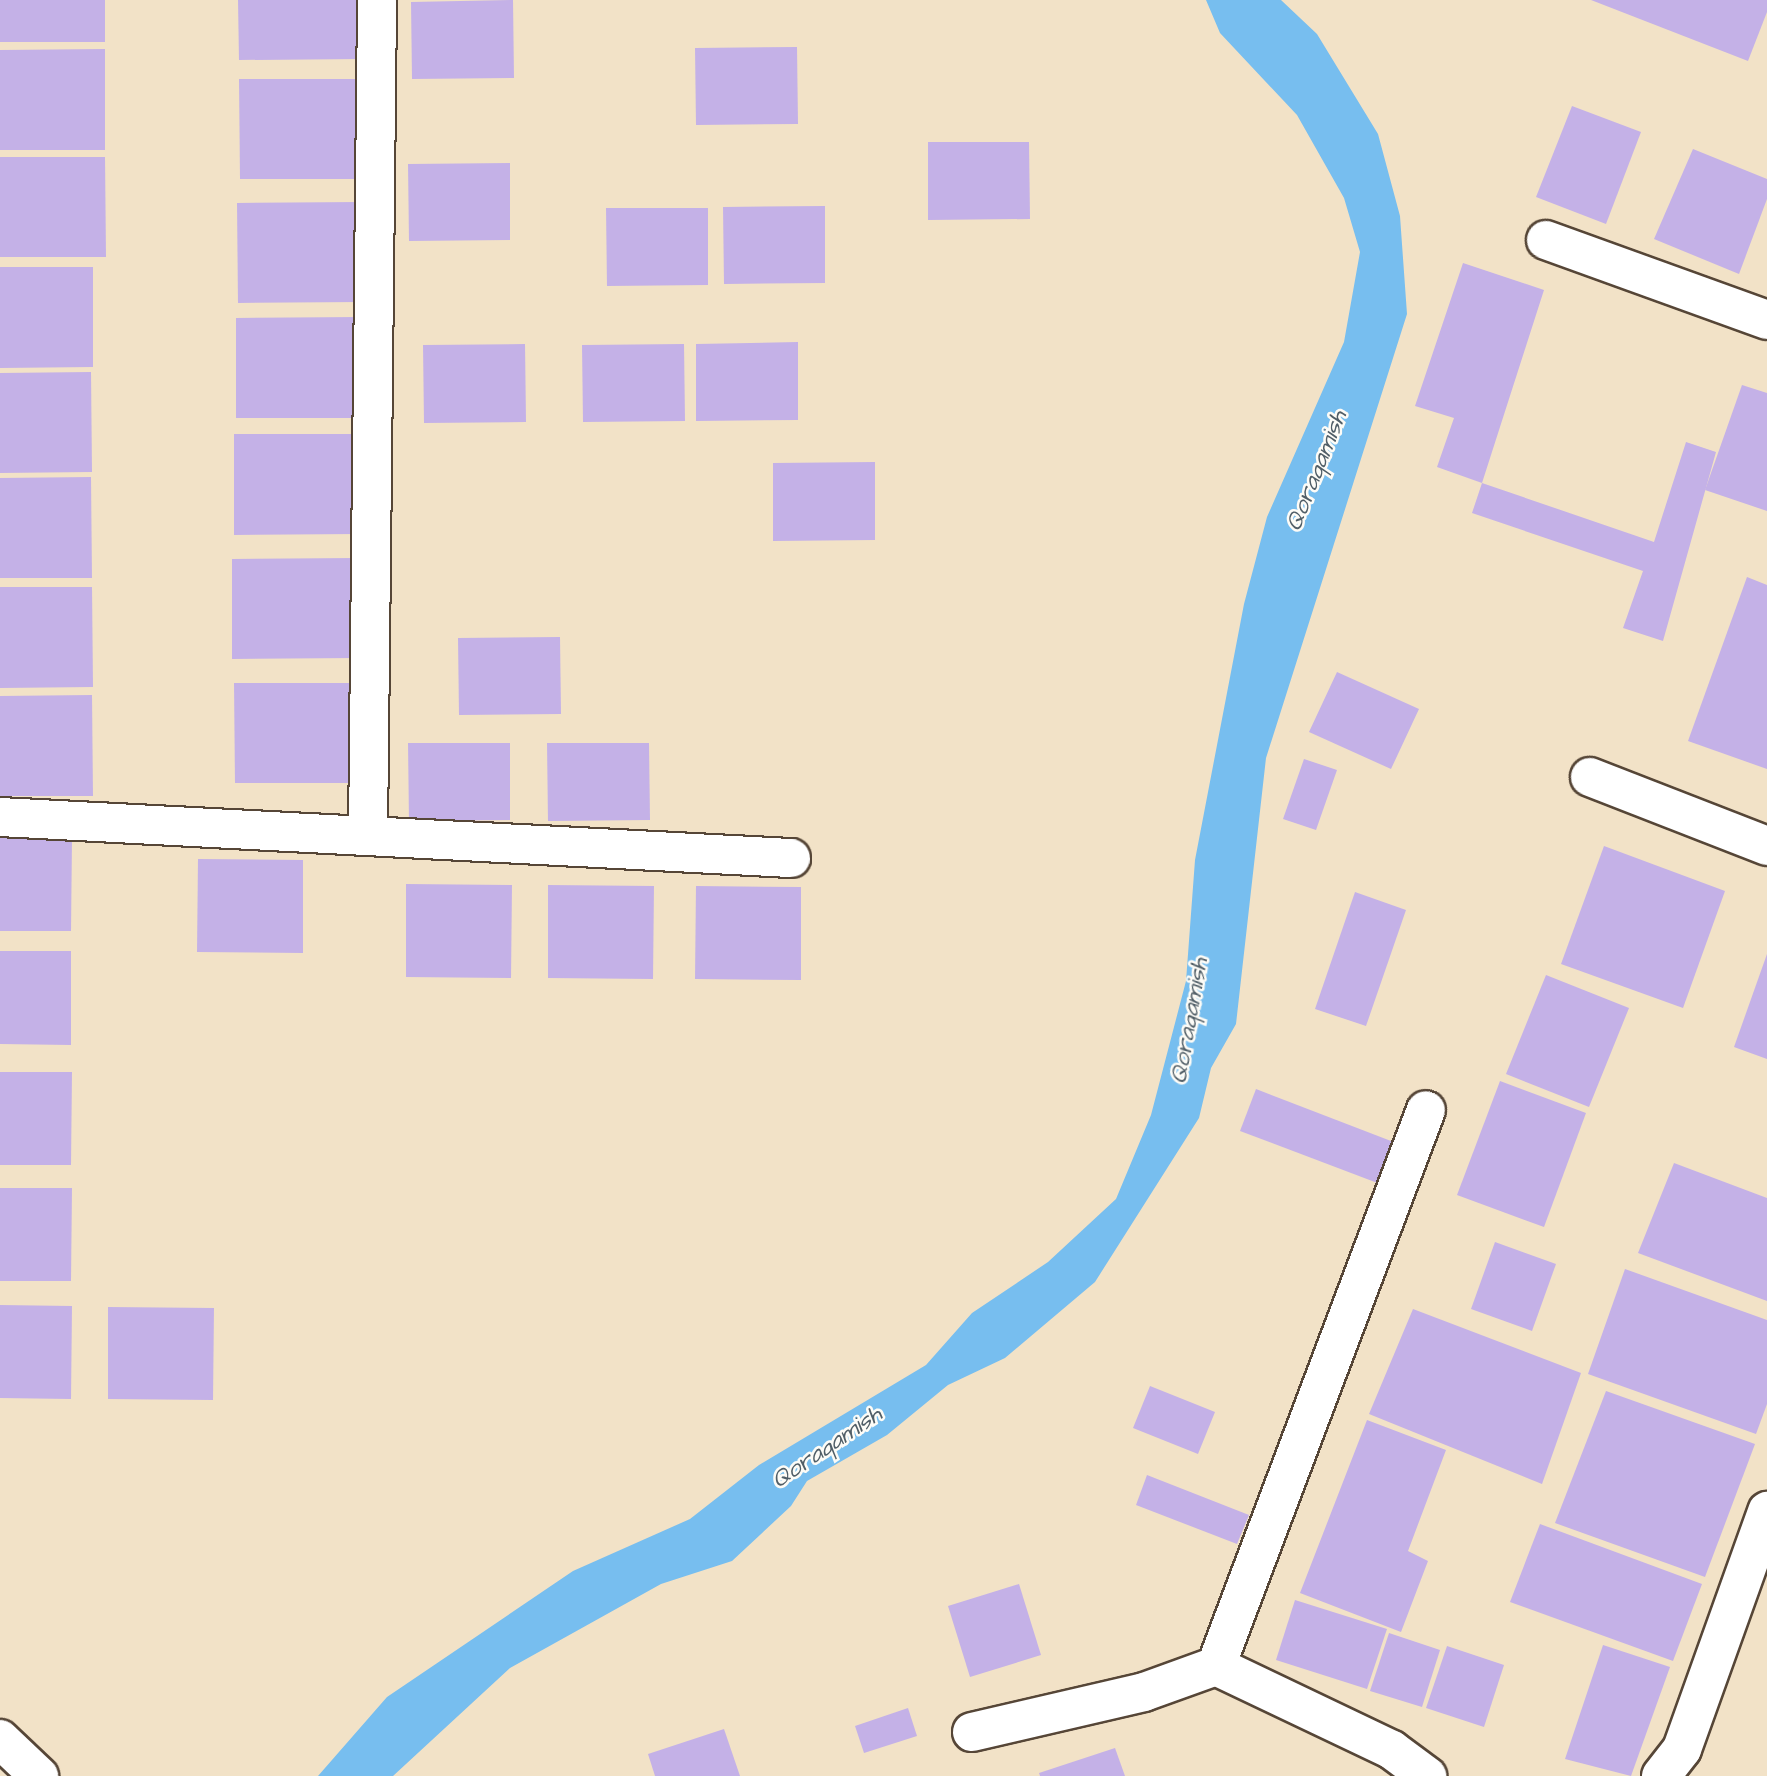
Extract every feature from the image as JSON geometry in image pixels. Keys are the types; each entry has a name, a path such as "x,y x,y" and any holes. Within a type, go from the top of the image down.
{"street":[{"path":"368,835 377,0"},
{"path":"1546,240 1767,320"},
{"path":"1590,777 1767,846"},
{"path":"0,817 791,858"},
{"path":"1216,1666 1426,1110"},
{"path":"1661,1776 1682,1749 1767,1511"},
{"path":"972,1732 1144,1692 1216,1666 1392,1750 1427,1776"},
{"path":"0,1739 39,1776"}],"water":[{"name":"Qoraqamish","path":"1206,0 1281,0 1317,34 1378,134 1400,216 1407,314 1266,758 1236,1024 1211,1068 1199,1118 1095,1282 1005,1358 948,1385 887,1435 807,1481 791,1506 732,1561 661,1584 510,1668 393,1776 318,1776 387,1697 573,1571 690,1519 759,1465 926,1365 972,1313 1048,1262 1116,1199 1151,1115 1186,981 1195,860 1244,604 1267,517 1344,342 1360,252 1344,198 1297,115 1220,33"}],"building":[{"path":"0,0 105,0 105,42 0,42"},
{"path":"238,0 362,0 363,59 239,60"},
{"path":"513,0 514,78 412,79 411,2"},
{"path":"1591,0 1767,0 1767,12 1748,61"},
{"path":"797,47 798,124 696,125 695,48"},
{"path":"105,49 105,150 0,150 0,50"},
{"path":"239,79 363,79 364,179 240,179"},
{"path":"1572,106 1641,132 1606,224 1536,197"},
{"path":"928,142 1029,142 1030,219 928,220"},
{"path":"1693,149 1767,179 1767,199 1739,274 1654,239"},
{"path":"0,157 105,157 106,257 0,257"},
{"path":"510,163 510,240 409,241 408,164"},
{"path":"361,202 362,302 238,303 237,203"},
{"path":"825,206 825,283 724,284 723,207"},
{"path":"606,208 708,208 708,285 607,286"},
{"path":"1463,263 1544,290 1482,483 1437,467 1454,418 1415,406"},
{"path":"0,267 93,267 93,367 0,368"},
{"path":"360,317 361,418 236,418 236,318"},
{"path":"798,342 798,420 696,421 696,344"},
{"path":"525,344 526,422 424,423 423,345"},
{"path":"684,344 685,421 583,422 582,345"},
{"path":"91,372 92,472 0,473 0,373"},
{"path":"1742,385 1767,393 1767,511 1705,490"},
{"path":"234,434 358,434 359,534 234,535"},
{"path":"1686,442 1716,452 1663,641 1623,628 1643,571 1472,513 1482,483 1654,542"},
{"path":"875,462 875,540 773,541 773,463"},
{"path":"91,477 92,578 0,578 0,478"},
{"path":"356,558 357,658 232,659 232,559"},
{"path":"1747,577 1767,585 1767,769 1688,741"},
{"path":"0,587 92,587 93,687 0,688"},
{"path":"560,637 561,714 459,715 458,638"},
{"path":"1337,672 1419,709 1391,769 1309,732"},
{"path":"234,683 358,683 359,783 235,783"},
{"path":"92,695 93,796 0,796 0,696"},
{"path":"408,743 510,743 510,820 409,821"},
{"path":"547,743 649,743 650,820 548,821"},
{"path":"1304,759 1337,770 1316,830 1283,819"},
{"path":"0,838 72,838 71,931 0,931"},
{"path":"1604,846 1725,891 1683,1008 1561,964"},
{"path":"198,859 303,860 303,953 197,952"},
{"path":"406,884 512,885 511,978 406,977"},
{"path":"548,885 654,886 653,979 548,978"},
{"path":"696,886 801,887 801,980 695,979"},
{"path":"1355,892 1406,910 1366,1026 1315,1009"},
{"path":"0,951 71,951 71,1045 0,1044"},
{"path":"1767,954 1767,1059 1734,1047"},
{"path":"1546,975 1629,1008 1589,1107 1506,1074"},
{"path":"0,1072 72,1072 71,1165 0,1165"},
{"path":"1500,1081 1586,1113 1544,1227 1457,1195"},
{"path":"1256,1089 1404,1146 1388,1187 1240,1131"},
{"path":"1674,1163 1767,1198 1767,1301 1638,1253"},
{"path":"0,1188 72,1188 71,1281 0,1281"},
{"path":"1495,1242 1556,1264 1532,1331 1471,1309"},
{"path":"1625,1269 1767,1320 1767,1404 1756,1434 1588,1374"},
{"path":"0,1305 72,1306 71,1399 0,1398"},
{"path":"108,1307 214,1308 213,1400 108,1399"},
{"path":"1413,1309 1581,1373 1542,1484 1369,1414"},
{"path":"1150,1386 1215,1412 1198,1454 1133,1428"},
{"path":"1606,1391 1755,1444 1705,1577 1555,1523"},
{"path":"1367,1420 1446,1450 1408,1551 1428,1561 1401,1632 1300,1593"},
{"path":"1147,1475 1249,1515 1237,1544 1136,1505"},
{"path":"1540,1524 1702,1584 1673,1661 1510,1602"},
{"path":"1019,1584 1041,1655 970,1677 948,1606"},
{"path":"1295,1600 1387,1629 1367,1689 1276,1660"},
{"path":"1389,1633 1440,1650 1422,1707 1370,1691"},
{"path":"1603,1645 1670,1667 1631,1776 1565,1759"},
{"path":"1447,1646 1504,1665 1484,1727 1426,1708"},
{"path":"908,1708 917,1736 864,1753 855,1726"},
{"path":"724,1729 740,1776 655,1776 648,1754"},
{"path":"1115,1748 1125,1776 1040,1776 1039,1773"}]}
